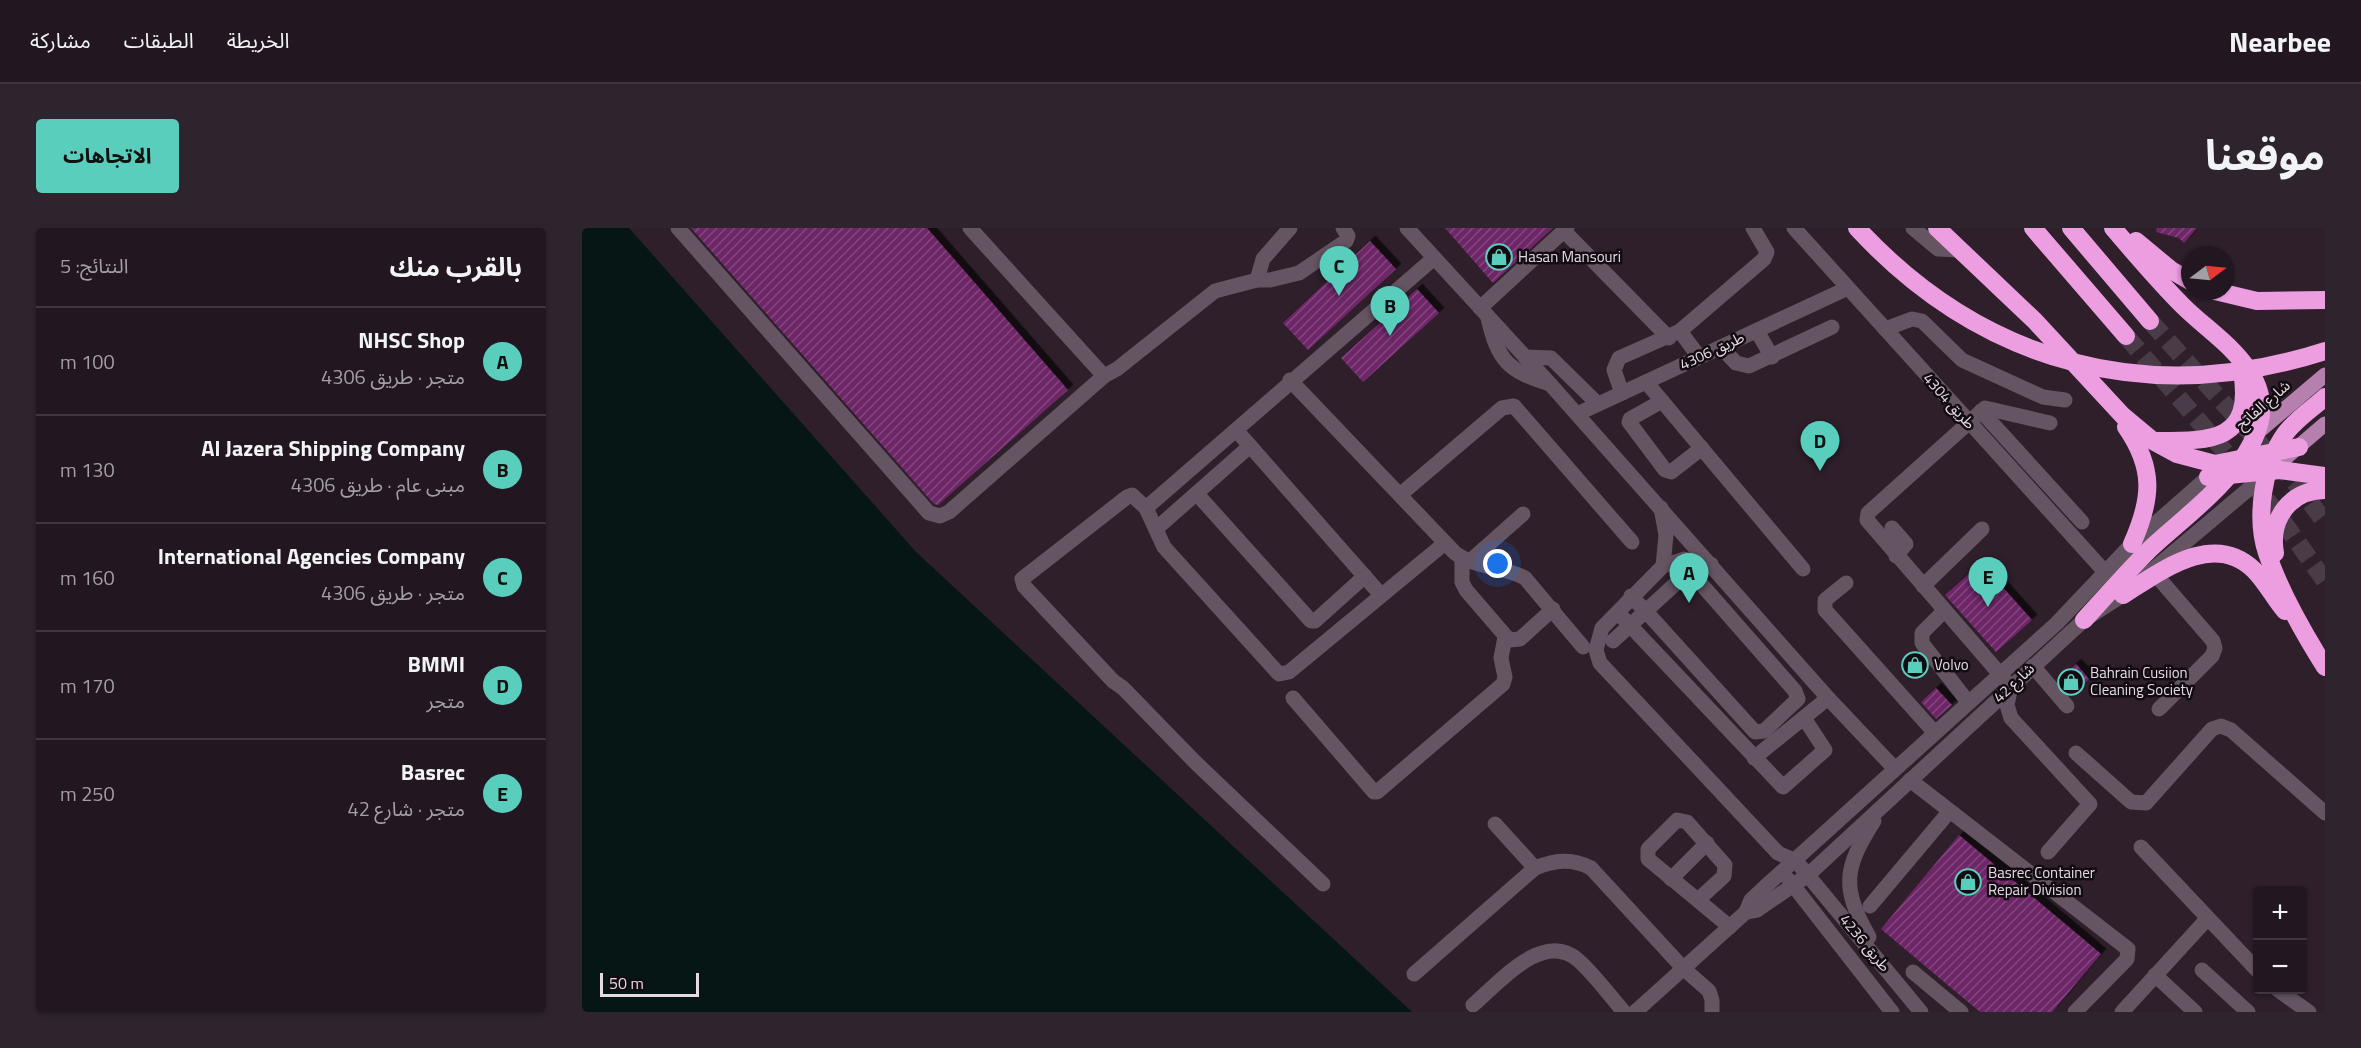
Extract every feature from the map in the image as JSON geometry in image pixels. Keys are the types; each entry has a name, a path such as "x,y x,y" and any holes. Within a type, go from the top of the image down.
{"highway":[{"path":"1857,228 1883,255 1964,318 2019,344 2080,366 2167,377 2234,374 2325,351"},
{"path":"1937,228 2035,321 2140,432 2153,441 2196,461 2228,468 2293,470 2325,476"},
{"path":"2032,228 2126,336"},
{"path":"2070,228 2151,321"},
{"path":"2113,228 2185,308 2241,360 2255,382 2259,400 2256,434 2245,456"},
{"path":"2120,228 2171,270 2181,275"},
{"path":"2235,296 2257,301 2325,300"},
{"path":"2153,441 2196,441 2212,438 2233,426 2245,404 2241,360"},
{"path":"2103,394 2138,445 2145,462 2148,496 2132,544"},
{"path":"2315,651 2267,552 2262,526 2265,489 2277,450 2288,430 2325,397"},
{"path":"2084,620 2228,468 2245,456 2299,447"},
{"path":"2208,477 2228,468"},
{"path":"2281,583 2274,545 2280,513 2301,495 2325,490"},
{"path":"2123,595 2156,574 2200,554 2224,554 2253,569 2325,667"}],"main road":[{"name":"شارع الفاتح","path":"2228,468 2256,434 2325,375"},
{"path":"2270,471 2325,424"}],"street":[{"path":"678,228 929,513 935,516 949,512 1104,375 1117,369 1207,296 1257,279 1290,276 1307,269 1346,241 1348,236 1343,228"},
{"path":"970,228 1104,375"},
{"path":"1257,279 1263,259 1290,228"},
{"path":"1407,228 1577,414 1828,698 1895,769"},
{"path":"1622,393 1614,370 1615,362 1623,356 1675,334 1766,257 1766,249 1753,228"},
{"name":"طريق 4304","path":"1795,228 2105,572"},
{"path":"1913,228 1938,249 1960,250"},
{"path":"1484,312 1566,229 1699,357"},
{"path":"1146,508 1237,431 1290,380 1434,258"},
{"name":"طريق 4306","path":"1577,414 1848,288"},
{"path":"1484,312 1494,343 1508,366 1520,375 1551,385"},
{"path":"1885,330 1911,319 1922,321 1962,360 2043,397 2065,400"},
{"path":"1721,347 1736,363 1743,366 1772,357 1832,327"},
{"path":"1757,331 1772,357"},
{"path":"1525,357 1551,358 1598,404"},
{"path":"1290,380 1446,543 1466,560 1513,571 1526,578 1590,648 1602,667 1778,853 1796,861 1808,875"},
{"path":"1646,382 1803,569"},
{"path":"1662,401 1630,418 1629,422 1665,470 1671,472 1702,448"},
{"path":"1401,494 1502,408 1514,406 1632,542"},
{"path":"1968,422 1990,407 2050,423"},
{"path":"1981,411 2082,522"},
{"name":"شارع 42","path":"1968,422 1868,513 1867,520 1999,673"},
{"path":"1237,431 1381,595"},
{"path":"1156,529 1250,446"},
{"name":"شارع 42","path":"1746,912 1757,910 1808,875 2084,620 2123,595 2270,471"},
{"name":"شارع 42","path":"1635,1012 1746,912 1751,900 2057,622 2132,544 2208,477"},
{"path":"1197,494 1311,621 1315,621 1365,576"},
{"path":"1323,884 1195,762 1123,688 1113,681 1024,586 1022,579 1132,495 1137,497 1146,508 1164,547 1279,674 1289,672 1446,543"},
{"path":"1661,508 1666,535 1663,566"},
{"path":"1523,513 1466,560 1462,582 1505,637 1512,640 1520,639 1553,609"},
{"path":"1892,528 1906,544 1896,556"},
{"path":"1923,586 1982,529"},
{"path":"1590,648 1602,628 1616,612 1663,566 1684,559 1714,568"},
{"path":"1700,582 1714,568"},
{"path":"1613,641 1646,612 1684,576 1689,574 1700,582 1798,696 1796,703 1762,732 1755,732 1646,612 1631,596"},
{"path":"2156,574 2213,641 2215,648 2212,656 2159,709"},
{"path":"1846,583 1825,600 1825,610 1935,733"},
{"path":"1944,610 1922,633 1922,644 1968,702"},
{"path":"1616,612 1780,786 1787,786 1825,750 1804,718"},
{"path":"1293,698 1376,792 1503,684 1505,677 1501,658 1505,637"},
{"path":"2033,666 2067,706"},
{"path":"1999,673 2011,686 2007,705 2011,718 2090,804 2048,852"},
{"path":"1754,758 1828,698"},
{"path":"1981,714 1999,714 2011,718"},
{"path":"2076,753 2131,802 2146,803 2212,729 2221,726 2230,730 2325,813"},
{"path":"1910,780 2128,949 2127,959 2074,1012"},
{"path":"1884,806 1861,843 1848,877 1856,913 1885,966"},
{"path":"1870,906 1949,812"},
{"path":"1699,899 1726,872 1723,862 1707,843 1687,822 1680,819 1673,822 1648,849 1647,855 1652,864 1699,899 1730,927"},
{"path":"1495,824 1535,868"},
{"path":"1671,879 1707,843"},
{"path":"2141,847 2253,966"},
{"path":"1778,853 1783,872 1794,886"},
{"path":"1414,974 1535,868 1560,860 1582,863 1591,868 1683,968 1709,991 1713,1000 1712,1012"},
{"name":"طريق 4236","path":"1808,875 1921,1012"},
{"name":"طريق 4236","path":"1794,886 1892,1012"},
{"path":"2122,1012 2207,919"},
{"path":"1473,1005 1525,961 1544,952 1555,951 1567,953 1578,959 1624,1012"},
{"path":"2202,970 2248,1012"},
{"path":"1913,972 1961,1012"},
{"path":"2155,975 2195,1012"},
{"path":"2284,994 2309,1012"}],"shaded area":[{"path":"582,228 629,228 916,552 1412,1012 582,1012"}],"building":[{"path":"691,228 927,228 1068,390 938,505 934,504"},
{"name":"Hasan Mansouri","path":"1445,228 1553,228 1493,283"},
{"path":"2157,228 2197,228 2184,243 2179,238 2156,232"},
{"path":"1370,241 1396,269 1308,350 1283,323"},
{"path":"1417,289 1439,313 1363,382 1341,358"},
{"path":"1981,563 2032,620 1996,652 1945,595"},
{"name":"Bahrain Cusiion Cleaning Society","path":"2076,664 2089,679 2071,696 2058,680"},
{"path":"1936,688 1952,705 1936,719 1921,702"},
{"name":"Basrec Container Repair Division","path":"1959,835 2101,954 2052,1012 1980,1012 1881,929"}],"tunnel":[{"path":"2150,321 2297,485 2325,522"},
{"path":"2126,336 2274,509 2325,581"}],"place":[{"name":"Hasan Mansouri","path":"1499,257"},
{"name":"International Agencies Company","path":"1339,296"},
{"name":"Al Jazera Shipping Company","path":"1390,336"},
{"name":"BMMI","path":"1820,471"},
{"name":"NHSC Shop","path":"1689,603"},
{"name":"Basrec","path":"1988,607"},
{"name":"Volvo","path":"1915,665"},
{"name":"Bahrain Cusiion Cleaning Society","path":"2071,682"},
{"name":"Basrec Container Repair Division","path":"1968,882"}]}
